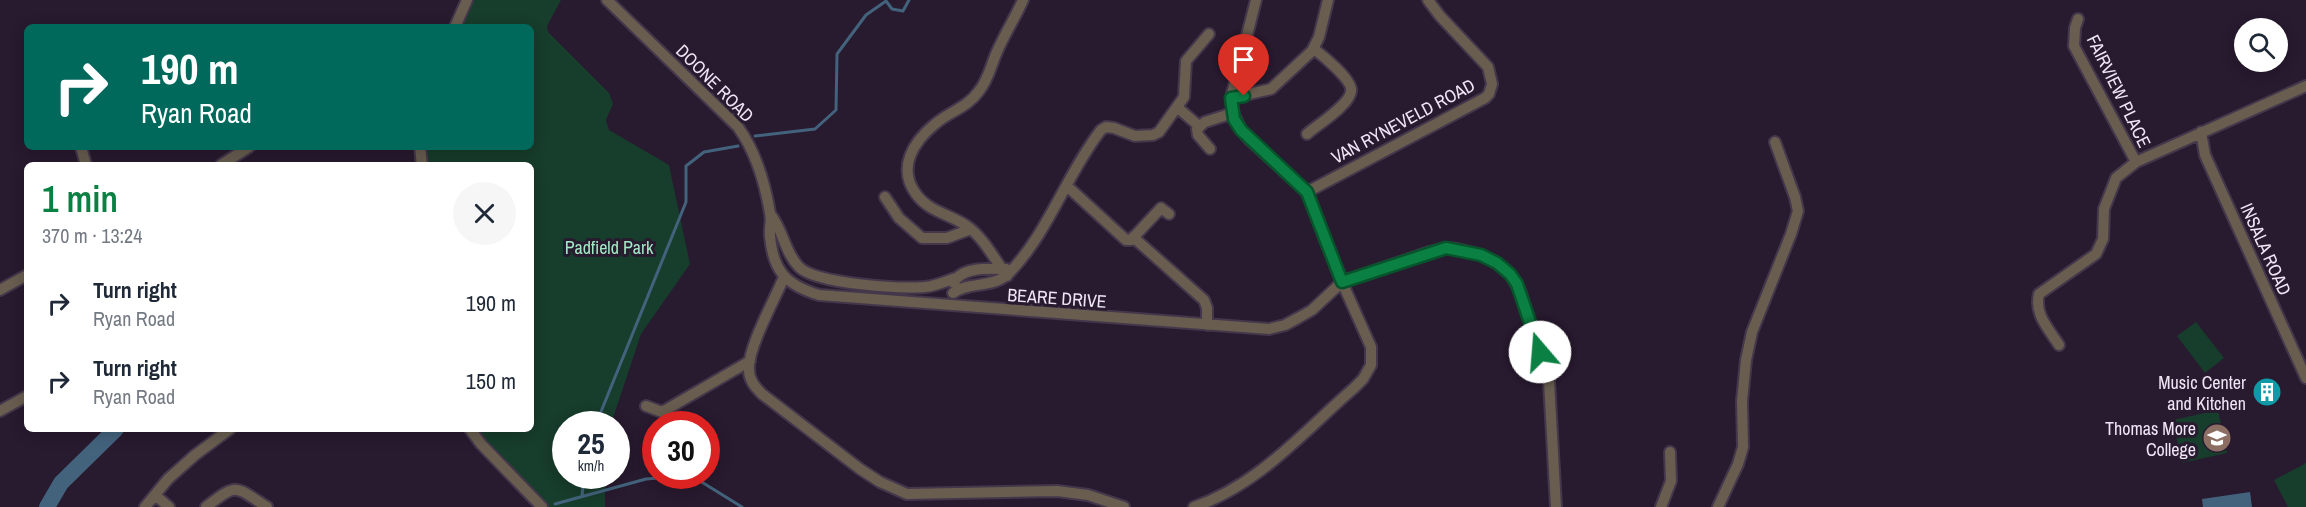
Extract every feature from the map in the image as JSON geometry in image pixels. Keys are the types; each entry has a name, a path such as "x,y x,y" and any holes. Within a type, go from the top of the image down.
{"street":[{"path":"456,24 467,0"},
{"name":"DOONE ROAD","path":"607,0 738,127 754,153 771,214 771,248 775,263 784,277"},
{"path":"1007,271 971,229 936,211 917,196 907,176 908,159 919,140 936,123 967,105 982,88 1023,0"},
{"path":"1194,507 1228,492 1262,471 1354,388 1368,373 1371,365 1371,347 1342,282 1307,192 1250,140 1241,130 1233,113 1231,98 1256,0"},
{"path":"1231,98 1270,89 1314,49 1328,0"},
{"name":"VAN RYNEVELD ROAD","path":"1307,192 1489,94 1492,84 1488,67 1428,0"},
{"name":"FAIRVIEW PLACE","path":"2059,345 2038,311 2039,294 2096,254 2103,239 2104,209 2116,177 2136,162 2074,46 2078,19"},
{"path":"953,293 961,289 986,285 1007,271 1036,242 1101,130 1109,127 1130,135 1152,135 1159,132 1178,108 1185,92 1186,62 1209,34"},
{"path":"1306,134 1344,104 1352,88 1342,75 1314,49"},
{"path":"2136,162 2306,86"},
{"path":"1178,108 1199,126"},
{"path":"1199,126 1233,113"},
{"path":"1199,126 1198,135 1210,149"},
{"name":"INSALA ROAD","path":"2201,132 2205,155 2306,378"},
{"path":"1718,507 1738,464 1743,447 1742,401 1746,360 1752,332 1798,211 1775,142"},
{"path":"226,162 244,150"},
{"path":"1067,186 1123,238 1129,240 1159,209 1162,208 1169,214"},
{"path":"885,197 899,218 922,238 947,238 971,229"},
{"path":"771,214 779,225 795,261 809,274 838,281 924,287 956,278 969,271 1007,271"},
{"path":"1134,237 1204,300 1207,308 1207,325"},
{"path":"1342,282 1446,248 1481,255 1497,263 1510,274 1520,291 1549,381 1556,507"},
{"path":"0,290 24,277"},
{"path":"784,277 752,351 748,368 750,378 762,394 860,469 888,486 907,494 1057,491 1088,495 1124,507"},
{"name":"BEARE DRIVE","path":"784,277 807,291 831,297 1269,329 1285,325 1312,310 1342,282"},
{"path":"954,307 953,293 956,278"},
{"path":"646,406 662,412 750,361"},
{"path":"0,411 24,398"},
{"path":"145,507 195,455 226,432"},
{"path":"472,432 542,507"},
{"path":"1661,507 1671,481 1670,452"},
{"path":"206,507 225,492 234,489 244,492 267,507"},
{"path":"946,494 946,507"},
{"path":"155,495 169,507"}],"green space":[{"name":"Padfield Park","path":"472,0 561,0 547,26 548,32 609,93 613,104 606,120 609,130 669,165 690,264 641,334 615,411 552,411 552,489 605,489 605,507 546,507 479,432 534,432 534,162 424,162 422,150 534,150 534,24 460,24"},
{"path":"2196,322 2224,358 2205,373 2177,336"},
{"path":"2218,410 2227,453 2182,463 2173,420"},
{"path":"2306,463 2306,507 2288,507 2274,480"}],"water":[{"path":"2250,492 2252,507 2203,507 2202,499"}],"waterway":[{"path":"755,136 815,129 836,110 837,54 866,15 886,1 892,9 903,11 909,0"},
{"path":"601,411 686,202 686,166 704,152 738,146"},
{"path":"47,507 61,483 113,432"},
{"path":"555,504 642,480"},
{"path":"582,496 583,489"},
{"path":"713,489 742,507"}],"place":[{"name":"Music Center and Kitchen","path":"2267,392"},
{"name":"Thomas More College","path":"2217,438"}],"route":[{"path":"1244,96 1231,98 1234,119 1250,140 1307,192 1342,282 1446,248 1481,255 1497,263 1510,274 1517,284 1540,352"}]}
